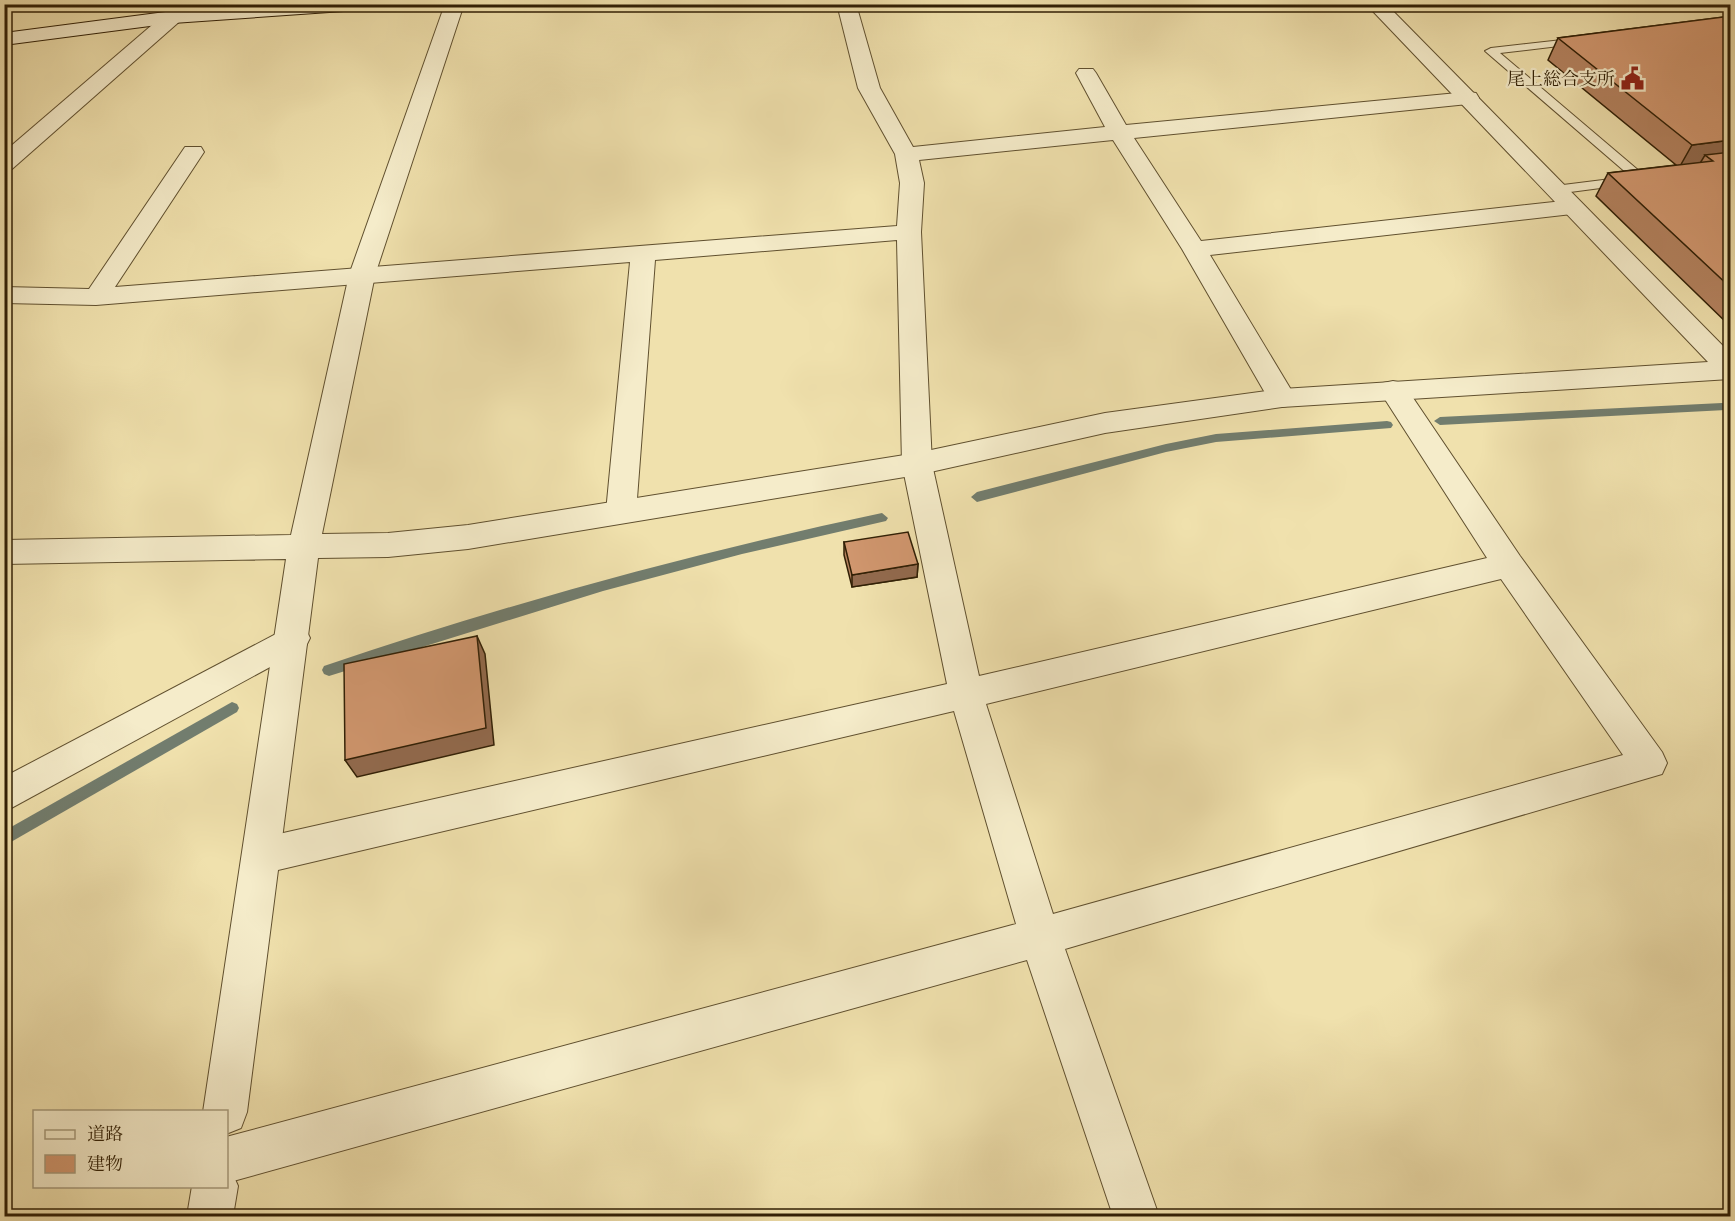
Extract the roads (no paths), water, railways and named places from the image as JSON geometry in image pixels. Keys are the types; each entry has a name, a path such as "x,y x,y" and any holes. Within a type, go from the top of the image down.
{"street":[{"path":"4,39 173,17 285,7 358,4"},
{"path":"225,1110 304,547 362,275 455,4"},
{"path":"846,4 869,88 906,154 912,183 909,232 917,464 966,694 1040,937 1136,1216"},
{"path":"1375,4 1731,370"},
{"path":"10,156 173,17"},
{"path":"1086,73 1119,132 1194,249 1282,398"},
{"path":"906,154 1468,98"},
{"path":"96,297 193,152"},
{"path":"1194,249 1563,198"},
{"path":"4,295 96,297 909,232"},
{"path":"621,512 643,255"},
{"path":"4,552 388,545 468,537 917,464 1106,423 1282,398 1731,370"},
{"path":"228,1159 1040,937 1649,764 1509,565 1393,390"},
{"path":"261,856 966,694 1509,565"},
{"path":"4,796 293,638"},
{"path":"210,1216 215,1188"}],"lane":[{"path":"1563,198 1646,178 1491,51 1594,39"}],"waterway":[{"path":"1440,421 1722,407"},
{"path":"977,497 1166,448 1216,438 1387,425"},
{"path":"329,670 672,567 882,518"},
{"path":"4,839 232,708"}],"place":[{"name":"尾上総合支所","path":"1633,79"}]}
